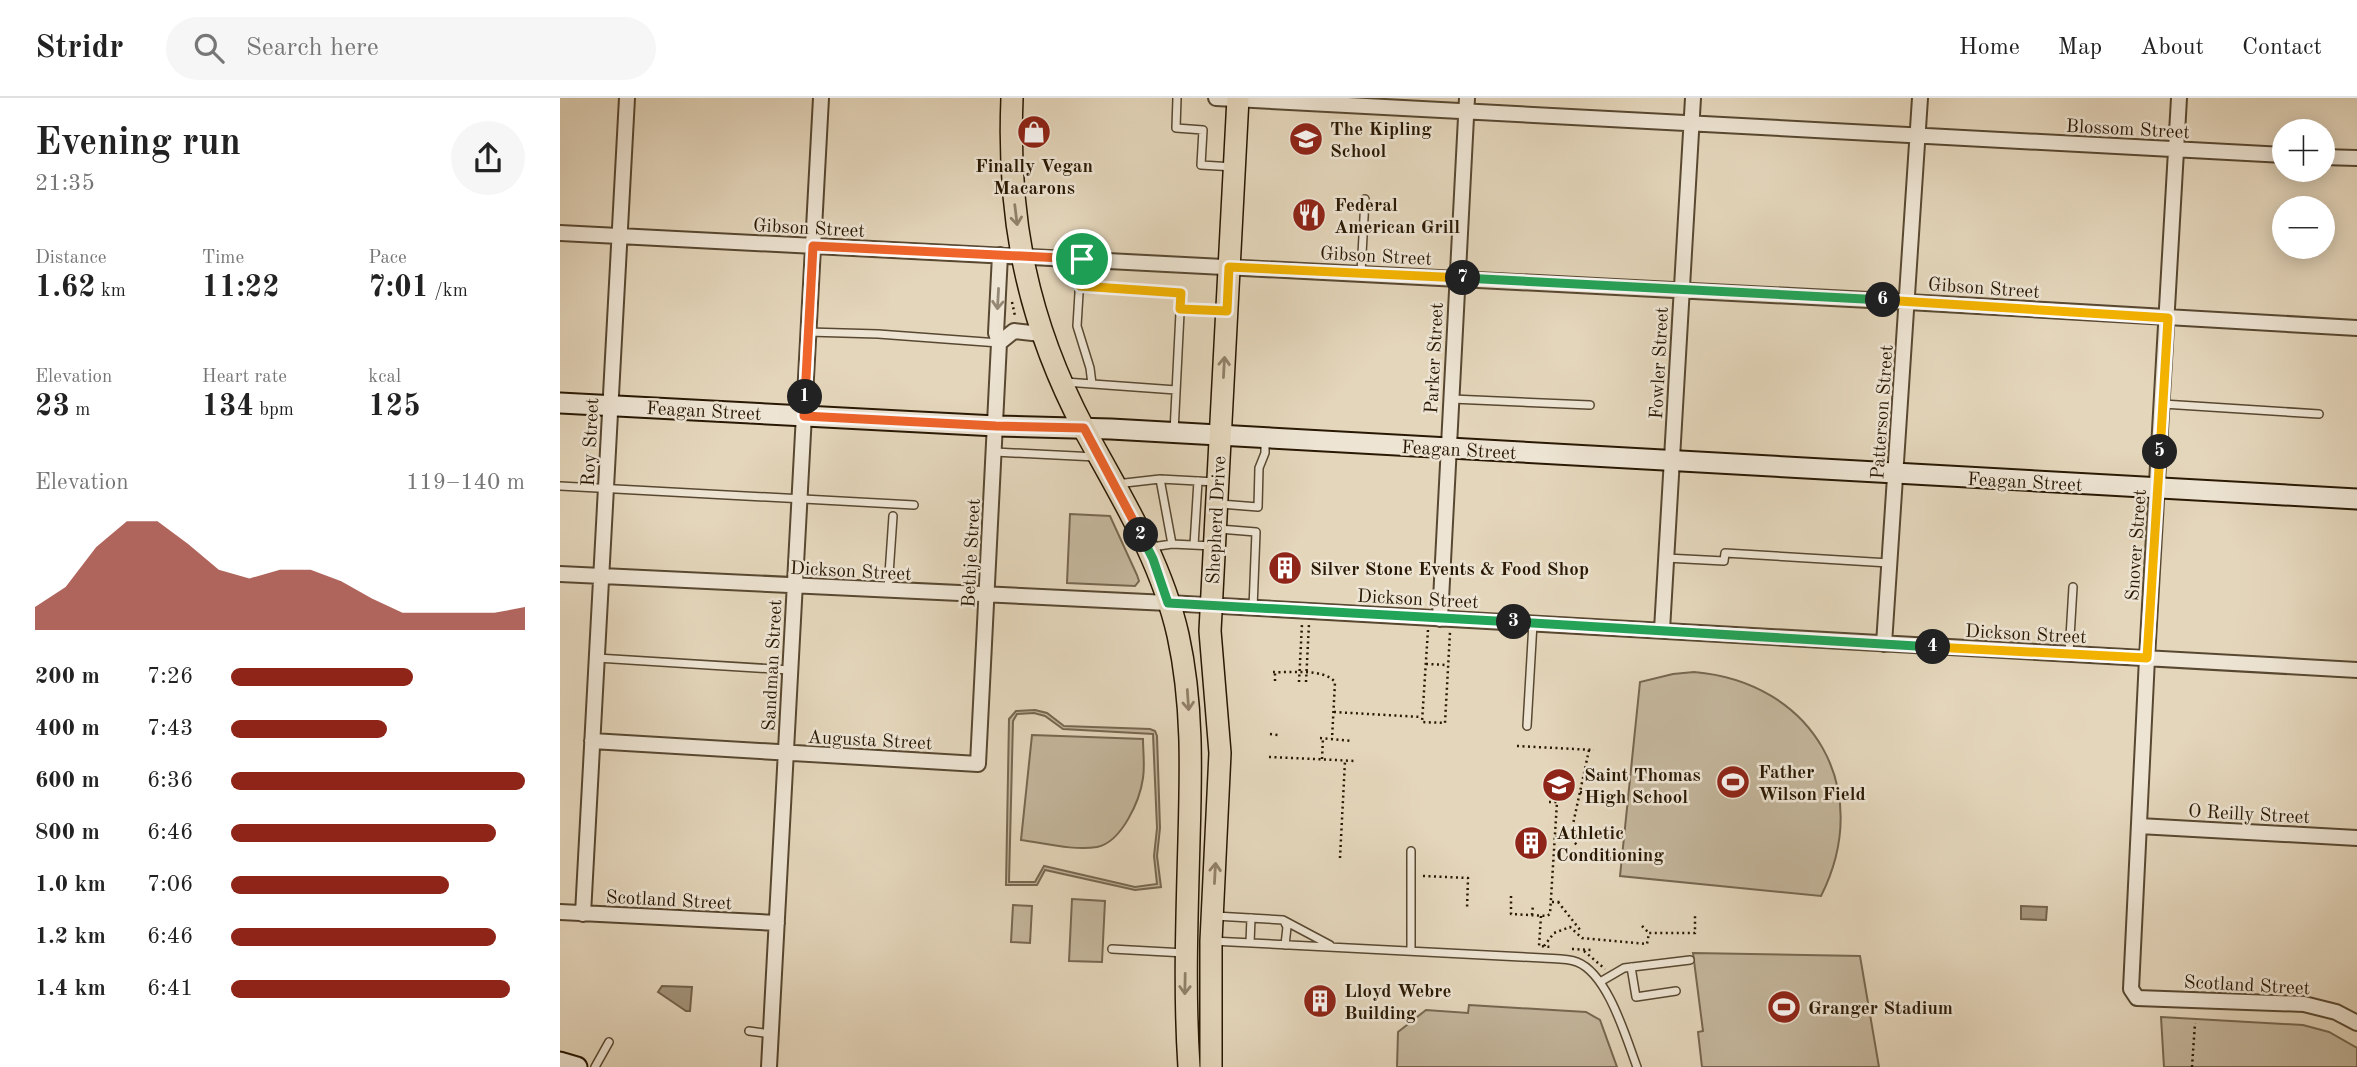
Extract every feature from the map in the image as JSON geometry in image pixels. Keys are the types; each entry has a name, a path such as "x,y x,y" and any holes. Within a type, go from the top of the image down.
{"main road":[{"path":"1012,98 1011,255 1061,382 1147,548 1178,633 1187,688 1192,749 1186,953 1188,1057 1181,1067"},
{"name":"Shepherd Drive","path":"1212,1061 1211,941 1220,754 1211,657 1208,540 1211,489 1220,435 1238,98"},
{"path":"1187,922 1195,932 1211,941"}],"street":[{"name":"Roy Street","path":"583,914 627,98"},
{"name":"Sandman Street","path":"769,1067 821,98"},
{"name":"Blossom Street","path":"1216,98 1466,105 1691,124 2272,154"},
{"name":"Fowler Street","path":"1662,630 1693,98"},
{"name":"Patterson Street","path":"1884,645 1920,98"},
{"name":"Snover Street","path":"2133,993 2131,989 2138,826 2179,98"},
{"name":"Parker Street","path":"1440,619 1466,105"},
{"path":"2335,157 2357,158"},
{"name":"Gibson Street","path":"560,233 1456,278 2357,328"},
{"name":"Bethje Street","path":"978,764 995,452 999,343 996,333 1011,255"},
{"path":"999,343 1014,331 1041,334"},
{"name":"Feagan Street","path":"560,403 1220,435 2357,499"},
{"name":"Dickson Street","path":"560,574 888,592 1168,603 2357,670"},
{"name":"Augusta Street","path":"592,741 978,764"},
{"name":"O Reilly Street","path":"2138,826 2357,838"},
{"name":"Scotland Street","path":"560,912 777,923"},
{"name":"Scotland Street","path":"2133,993 2137,998 2304,1004 2336,1012 2357,1023"},
{"path":"560,1062 577,1067"}],"lane":[{"path":"1177,98 1176,128 1203,130 1201,165 1234,167"},
{"path":"1361,274 1366,199"},
{"path":"1082,259 1077,326 1092,384"},
{"path":"1080,286 1181,293 1174,433"},
{"path":"1180,309 1227,311"},
{"path":"808,332 999,343"},
{"path":"1061,382 1176,390"},
{"path":"1451,399 1590,405"},
{"path":"2163,404 2319,414"},
{"path":"1116,484 1160,479 1211,489 1258,507 1259,468 1265,453 1265,439"},
{"path":"995,452 1100,457"},
{"path":"1160,479 1172,544"},
{"path":"560,486 914,505"},
{"path":"1208,540 1211,489"},
{"path":"888,592 893,516"},
{"path":"1147,548 1256,532 1252,608"},
{"path":"1666,558 1724,561 1725,553 1889,563"},
{"path":"2069,654 2073,586"},
{"path":"1527,726 1532,623"},
{"path":"596,658 790,670"},
{"path":"1411,851 1411,951"},
{"path":"1212,916 1283,920 1334,947"},
{"path":"1250,943 1251,918"},
{"path":"1283,920 1287,927 1285,944"},
{"path":"1211,941 1565,959 1582,965 1600,982 1637,1067"},
{"path":"1112,949 1186,953"},
{"path":"1600,982 1624,968 1690,960"},
{"path":"1632,967 1636,997 1676,991"},
{"path":"748,1031 771,1034"},
{"path":"595,1067 609,1042"}],"path":[{"path":"1299,682 1302,624"},
{"path":"1306,682 1309,624"},
{"path":"1427,630 1422,722 1433,724 1445,723 1450,632"},
{"path":"1301,635 1308,635"},
{"path":"1301,641 1308,641"},
{"path":"1301,647 1308,647"},
{"path":"1300,654 1307,654"},
{"path":"1291,663 1307,662"},
{"path":"1426,664 1448,665"},
{"path":"1275,681 1274,672 1325,675 1334,680 1332,739"},
{"path":"1334,712 1423,717"},
{"path":"1270,734 1278,735"},
{"path":"1322,760 1322,738 1352,741"},
{"path":"1517,746 1594,751"},
{"path":"1570,838 1589,750"},
{"path":"1269,757 1356,761"},
{"path":"1340,858 1345,761"},
{"path":"1580,792 1599,796"},
{"path":"1511,896 1511,914 1550,914 1557,802 1549,802"},
{"path":"1555,837 1570,838 1577,845"},
{"path":"1467,909 1469,872"},
{"path":"1423,876 1468,878"},
{"path":"1552,902 1560,902 1581,931 1584,938 1583,949"},
{"path":"1532,915 1533,905"},
{"path":"1648,933 1695,933 1695,914"},
{"path":"1541,916 1539,946 1556,947"},
{"path":"1584,938 1647,944 1648,933 1642,926"},
{"path":"1544,946 1551,936 1563,929 1581,931"},
{"path":"1569,948 1590,950 1590,938"},
{"path":"2192,1067 2195,1023"}],"shaded area":[{"path":"1070,514 1110,516 1137,575 1139,581 1135,586 1067,583"},
{"name":"Father Wilson Field","path":"1694,672 1736,680 1772,696 1801,719 1822,748 1836,781 1841,817 1836,856 1821,896 1620,876 1640,682"},
{"path":"1035,710 1047,713 1064,726 1155,731 1160,828 1157,856 1161,887 1135,890 1045,870 1037,885 1006,885 1009,719 1016,711","holes":["1034,713 1045,716 1063,729 1153,734 1157,828 1154,856 1157,884 1135,887 1044,866 1035,882 1009,882 1013,721 1017,714"]},
{"path":"1032,735 1143,739 1144,773 1138,797 1122,829 1106,844 1079,848 1021,840"},
{"path":"1072,899 1105,901 1102,962 1069,961"},
{"path":"1013,905 1032,906 1030,943 1011,942"},
{"path":"2021,906 2047,907 2046,920 2021,919"},
{"name":"Granger Stadium","path":"1693,953 1860,956 1879,1067 1702,1067 1698,1032 1703,1031"},
{"path":"662,986 692,987 690,1011 658,992"},
{"path":"1469,1005 1586,1012 1600,1020 1617,1067 1397,1067 1398,1032 1426,1010 1468,1013"},
{"path":"2161,1017 2303,1025 2329,1032 2357,1048 2357,1067 2164,1067"}],"place":[{"name":"Finally Vegan Macarons","path":"1034,132"},
{"name":"The Kipling School","path":"1306,139"},
{"name":"Federal American Grill","path":"1309,215"},
{"name":"Silver Stone Events & Food Shop","path":"1285,568"},
{"name":"Father Wilson Field","path":"1733,782"},
{"name":"Saint Thomas High School","path":"1559,785"},
{"name":"Athletic Conditioning","path":"1531,843"},
{"name":"Lloyd Webre Building","path":"1320,1001"},
{"name":"Granger Stadium","path":"1784,1007"}],"route":[{"path":"813,246 1082,259 1080,286 1181,293 1180,309 1227,311 1229,267 2168,318 2147,658 1168,603 1153,559 1126,503 1084,428 804,416 813,246"}]}
